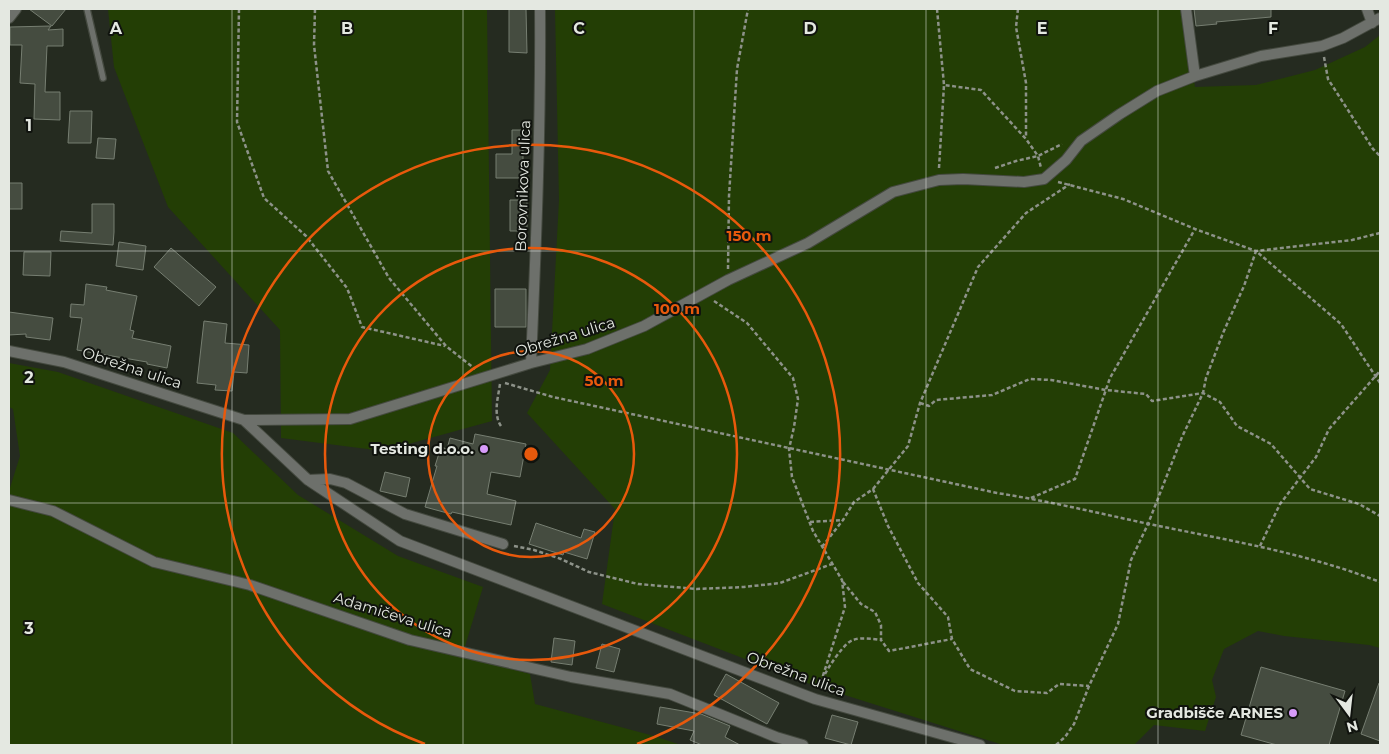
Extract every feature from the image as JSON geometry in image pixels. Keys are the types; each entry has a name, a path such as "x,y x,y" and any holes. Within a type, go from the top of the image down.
{"street":[{"path":"9,18 16,9"},
{"name":"Borovnikova ulica","path":"531,363 540,104 540,9"},
{"path":"1186,9 1195,76"},
{"path":"1044,179 1066,160 1080,141 1157,91 1195,76 1261,56 1322,46 1343,38 1376,21 1368,9"},
{"name":"Obrežna ulica","path":"9,351 64,362 244,420 350,419 531,363 587,349 644,326 702,293 808,243 892,192 939,180 963,179 1024,182 1044,179"},
{"name":"Obrežna ulica","path":"244,420 308,480 400,541 815,699 980,745"},
{"path":"308,480 330,479 346,483 405,514 503,544"},
{"name":"Adamičeva ulica","path":"9,500 53,511 154,562 250,585 410,640 571,677 670,694 776,737 804,745"}],"lane":[{"path":"87,9 103,78"}],"path":[{"path":"239,9 237,122 264,198 306,236 347,288 362,327 446,346"},
{"path":"315,9 314,45 328,171 389,278 446,346 486,377"},
{"path":"728,280 729,196 737,69 748,9"},
{"path":"937,9 944,84 939,180"},
{"path":"1018,9 1016,27 1026,83 1026,139"},
{"path":"1322,46 1328,79 1380,156"},
{"path":"944,84 980,90 1026,139 1038,156 1044,179 1070,184 1123,199 1195,229 1256,251 1341,324 1380,383"},
{"path":"990,170 1016,160 1038,156 1060,145 1088,136"},
{"path":"822,547 854,502 872,489 908,446 920,403 978,267 1026,213 1070,184"},
{"path":"1031,498 1074,479 1110,378 1195,229"},
{"path":"1256,251 1352,240 1380,233"},
{"path":"1056,745 1065,737 1074,724 1089,686 1118,624 1131,560 1148,524 1182,437 1203,393 1206,378 1244,286 1256,251"},
{"path":"702,293 747,323 793,378 798,399 794,427 788,448 792,477 810,522 832,564 861,604 875,612 881,625 881,640 889,651 952,639"},
{"path":"1260,546 1280,504 1316,458 1329,429 1380,371"},
{"path":"920,403 928,406 936,400 992,396 1030,380 1051,380 1106,390 1146,394 1152,401 1203,393 1220,402 1237,426 1271,444 1310,489 1359,504 1380,516"},
{"path":"501,426 498,421 497,408 500,382 552,397 788,448 1260,546 1352,570 1380,582"},
{"path":"872,489 888,526 918,583 948,617 952,639 970,669 1015,691 1047,693 1059,684 1089,686"},
{"path":"810,522 843,520"},
{"path":"503,544 534,550 561,559 589,572 638,584 697,589 780,583 832,564"},
{"path":"815,699 845,606 842,580"},
{"path":"822,680 831,662 841,653 846,644 853,640 881,640"}],"green space":[{"path":"108,9 487,9 492,421 383,451 281,438 280,330 168,207 114,67"},
{"path":"555,9 1183,9 1195,87 1256,85 1315,70 1365,47 1380,35 1380,648 1258,631 1224,649 1212,680 1216,697 1205,731 1154,725 1134,745 1003,745 810,684 602,604 615,509 527,413 550,370 559,200"},
{"path":"9,363 58,372 233,433 298,495 398,556 483,587 462,656 530,674 535,704 681,745 9,745 9,491 20,456 13,409 9,407"}],"building":[{"path":"29,9 66,9 52,26"},
{"path":"509,9 526,9 527,53 509,52"},
{"path":"1194,9 1271,9 1271,17 1216,22 1217,24 1196,26"},
{"path":"51,26 48,30 63,29 63,46 47,46 45,92 60,92 60,120 34,119 35,84 20,83 22,45 10,45 10,27"},
{"path":"70,111 92,111 91,143 68,143"},
{"path":"512,130 523,130 523,178 496,178 496,154 512,154"},
{"path":"98,138 116,139 114,159 96,158"},
{"path":"9,183 22,183 22,209 9,209"},
{"path":"510,200 527,200 527,231 510,231"},
{"path":"92,204 114,204 113,245 60,241 61,231 92,233"},
{"path":"119,242 146,246 143,270 116,266"},
{"path":"171,248 216,287 199,306 154,267"},
{"path":"24,252 51,252 50,276 23,275"},
{"path":"86,284 107,287 106,290 137,296 130,330 134,331 132,338 171,346 167,368 147,364 147,362 77,350 82,318 70,317 71,304 84,305"},
{"path":"495,289 526,289 526,327 495,327"},
{"path":"9,312 53,318 50,340 26,337 26,334 9,335"},
{"path":"204,321 227,324 225,343 249,345 247,373 234,372 232,391 215,390 216,385 197,383"},
{"path":"475,434 526,444 520,477 491,472 487,494 516,501 511,525 452,512 451,514 425,507 441,447 447,449 450,438 473,444"},
{"path":"385,472 410,478 406,497 380,491"},
{"path":"536,523 581,538 584,529 595,532 587,559 564,552 563,555 529,544"},
{"path":"554,638 575,641 572,665 551,662"},
{"path":"602,644 620,649 614,672 596,668"},
{"name":"Gradbišče ARNES","path":"1261,667 1345,691 1329,745 1277,745 1241,735"},
{"path":"726,674 779,703 767,724 714,695"},
{"path":"1380,684 1380,741 1361,734"},
{"path":"660,707 701,714 730,726 725,737 740,745 702,745 690,740 694,731 657,724"},
{"path":"832,715 858,722 851,745 825,738"}],"place":[{"name":"Testing d.o.o.","path":"484,449"},
{"name":"Gradbišče ARNES","path":"1293,713"}]}
